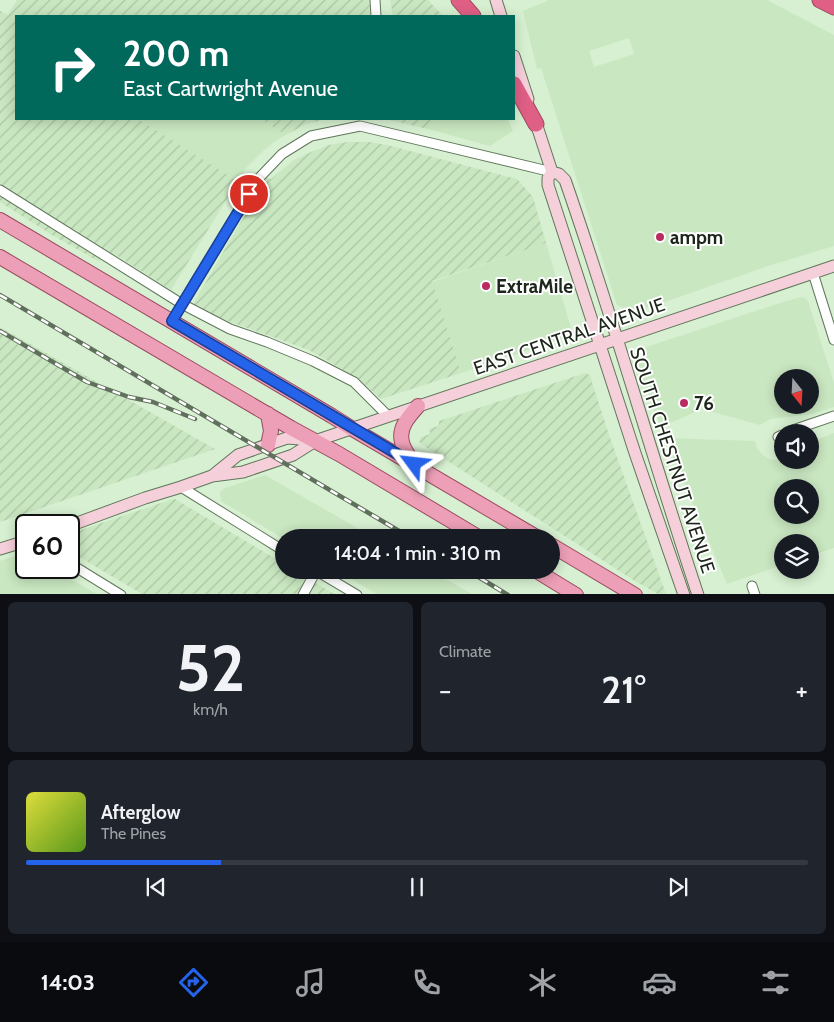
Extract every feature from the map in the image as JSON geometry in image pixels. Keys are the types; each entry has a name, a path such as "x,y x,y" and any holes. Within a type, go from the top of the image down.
{"highway":[{"path":"459,0 472,15"},
{"path":"820,0 834,7"},
{"path":"515,86 536,124"}],"main road":[{"path":"496,0 501,15"},
{"name":"SOUTH CHESTNUT AVENUE","path":"515,59 552,172"},
{"name":"SOUTH CHESTNUT AVENUE","path":"552,172 560,174 565,180 698,594"},
{"name":"SOUTH CHESTNUT AVENUE","path":"552,172 548,178 548,185 635,453 684,594"},
{"path":"0,220 523,529"},
{"path":"0,257 465,529"},
{"name":"EAST CENTRAL AVENUE","path":"80,522 144,498 212,476 243,472 293,455 315,440 834,266"},
{"path":"414,464 402,443 401,432 408,416 418,406"},
{"path":"268,414 271,431 268,445"},
{"name":"EAST CENTRAL AVENUE","path":"212,476 238,455 287,438 315,440"},
{"path":"0,549 15,544"},
{"path":"560,550 635,594"},
{"path":"550,579 576,594"}],"street":[{"path":"374,0 376,15"},
{"path":"172,321 259,178 282,154 311,136 361,123 552,172"},
{"path":"0,190 182,304 230,329 313,361 354,382 388,416"},
{"path":"813,273 834,340"},
{"path":"810,424 834,416"},
{"path":"181,487 275,545"},
{"path":"80,570 121,594"},
{"path":"303,594 311,579"},
{"path":"331,579 357,594"}],"shaded area":[{"path":"17,0 369,0 371,15 15,15 15,120 140,120 238,181 171,290 116,255 98,261 0,202 0,11 8,15"},
{"path":"390,0 428,0 442,15 393,15"},
{"path":"549,0 767,0 834,35 834,246 768,266 633,313 617,305 541,68 537,69 523,11","holes":["629,38 634,54 594,67 589,51"]},
{"path":"140,120 262,120 286,135 262,152 247,167 238,181"},
{"path":"262,120 322,120 306,124 286,135"},
{"path":"390,120 435,120 432,130"},
{"path":"435,120 508,120 513,131 490,146 432,130"},
{"path":"347,142 370,142 387,145 517,179 533,197 546,243 432,281 461,373 381,399 359,379 309,350 214,316 193,304 267,177 271,179 294,160 311,152 329,145"},
{"path":"546,243 573,335 461,373 432,282"},
{"path":"801,297 805,298 808,301 834,383 834,407 819,412 819,369 774,369 774,414 813,414 770,419 760,425 702,409 661,427 638,372 634,357 634,353 637,350 780,303"},
{"path":"0,327 215,449 24,514 15,514 15,517 0,522"},
{"path":"585,373 588,374 666,594 658,594 635,581 560,533 560,529 554,529 421,444 419,441 421,437 430,434 429,429 438,426 439,421"},
{"path":"834,433 834,548 819,553 819,534 774,534 774,568 727,584 665,438 755,441 761,453 767,458 774,460 774,469 819,469 819,439"},
{"path":"265,475 359,529 275,529 275,534 221,501 220,494 225,488"},
{"path":"175,499 275,559 275,579 309,579 334,594 142,594 80,557 80,530"},
{"path":"15,556 15,579 70,579 97,594 0,594 0,561"},
{"path":"351,579 446,579 472,594 377,594"}],"railway":[{"path":"0,295 396,529"},
{"path":"0,331 87,382 129,397 153,402 195,419"},
{"path":"482,579 506,594"}],"place":[{"name":"ampm","path":"660,237"},
{"name":"ExtraMile","path":"486,286"},
{"name":"76","path":"684,403"}],"route":[{"path":"249,194 172,321 414,464"}]}
